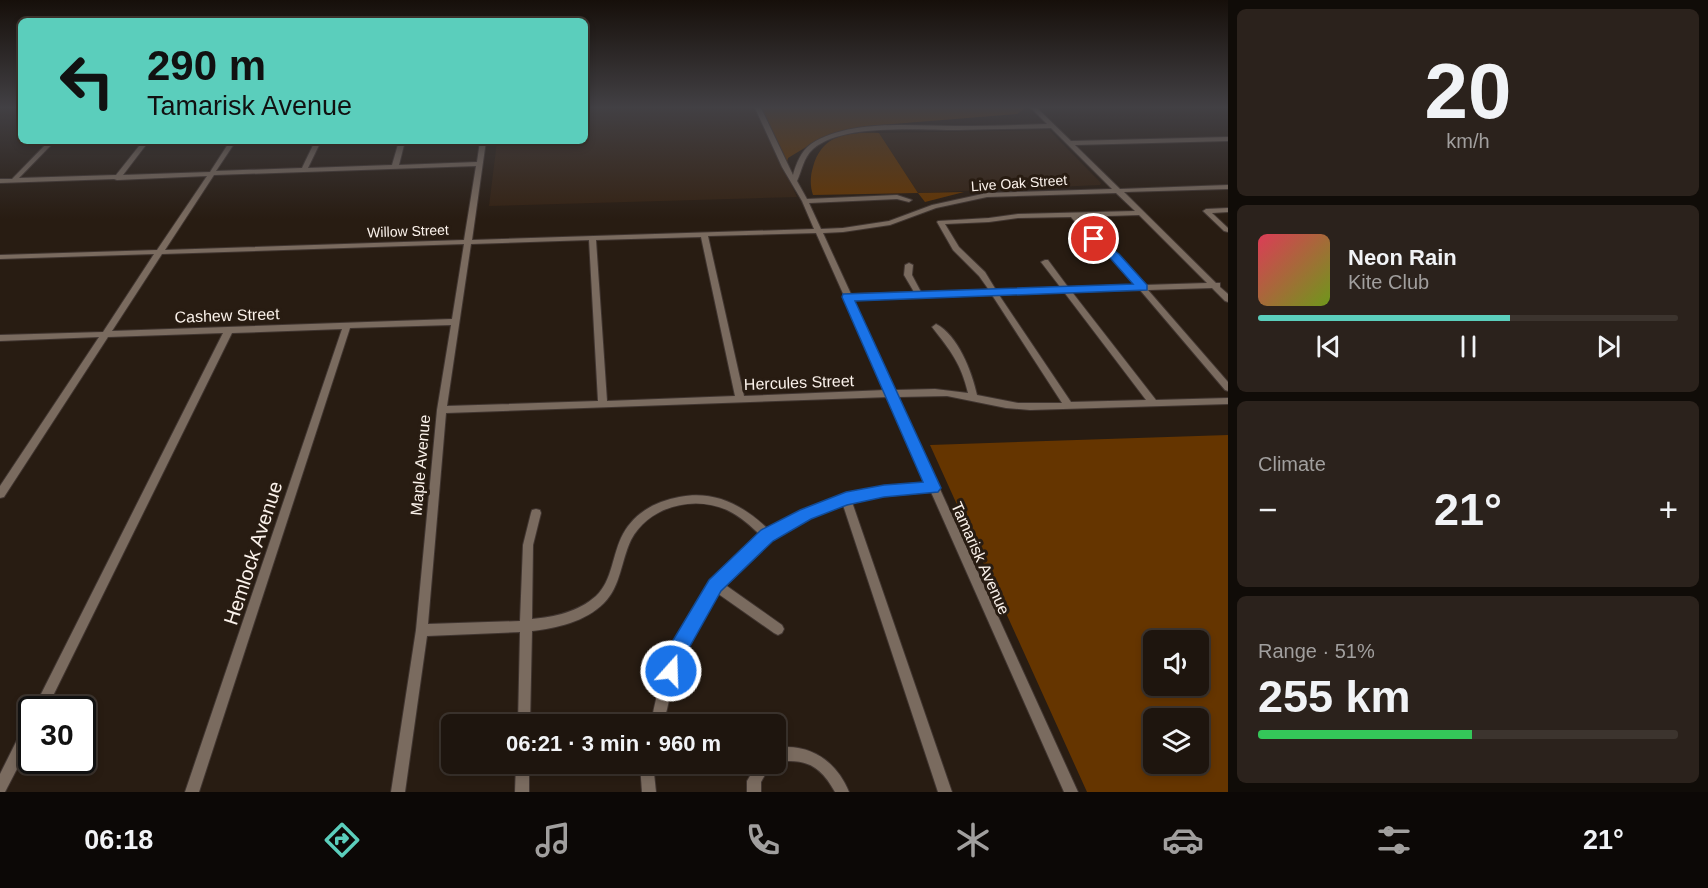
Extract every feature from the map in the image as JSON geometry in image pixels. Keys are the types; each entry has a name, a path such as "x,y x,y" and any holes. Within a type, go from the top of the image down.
{"street":[{"path":"14,180 48,145"},
{"path":"117,178 143,145"},
{"path":"0,494 229,145"},
{"path":"304,171 316,145"},
{"path":"395,167 401,145"},
{"name":"Maple Avenue","path":"398,792 422,630 442,410 482,145"},
{"name":"Tamarisk Avenue","path":"775,145 805,201 1071,792"},
{"path":"795,180 798,166 806,152 817,145"},
{"path":"1073,145 1228,299"},
{"path":"0,181 479,165"},
{"name":"Live Oak Street","path":"817,231 876,226 934,206 974,196 1228,187"},
{"path":"805,201 897,197 909,200"},
{"path":"1226,230 1206,211 1228,210"},
{"path":"1070,406 982,274 956,248 940,222 1142,213"},
{"path":"1073,215 1143,288 1164,316 1228,388"},
{"name":"Willow Street","path":"0,257 817,231"},
{"path":"704,234 740,398"},
{"path":"592,238 603,402"},
{"path":"1045,262 1154,403"},
{"path":"909,265 908,275 919,295"},
{"path":"848,297 1216,285"},
{"name":"Cashew Street","path":"0,338 455,322"},
{"name":"Hemlock Avenue","path":"192,792 347,326"},
{"path":"936,327 948,337 969,376 973,396"},
{"path":"46,696 229,330"},
{"name":"Hercules Street","path":"442,410 603,402 953,392 1014,406 1228,401"},
{"path":"660,714 676,654 715,585 767,536 806,515 846,499 884,491 933,488"},
{"path":"422,630 528,625 557,621 578,614 602,598 613,583 627,536 646,515 661,506 690,498 729,506 750,518 767,536"},
{"path":"846,499 945,792"},
{"path":"524,714 528,545 536,513"},
{"path":"715,585 778,629"},
{"path":"786,752 805,754 820,762 832,775 842,792"},
{"path":"0,788 18,753"},
{"path":"522,792 523,774"},
{"path":"648,774 649,792"},
{"path":"754,792 754,781 758,774"}],"shaded area":[{"path":"497,145 773,145 797,197 489,206"},
{"path":"777,145 810,145 788,158 786,166"},
{"path":"826,145 887,145 918,193 813,195 812,170"},
{"path":"887,145 1064,145 1101,183 1100,185 918,193"},
{"path":"964,192 925,202 918,193"},
{"path":"1228,435 1228,792 1087,792 930,445"}],"route":[{"path":"671,671 676,654 715,585 740,558 767,536 823,507 846,499 884,491 933,488 848,297 1143,288 1115,256 1094,239"}]}
